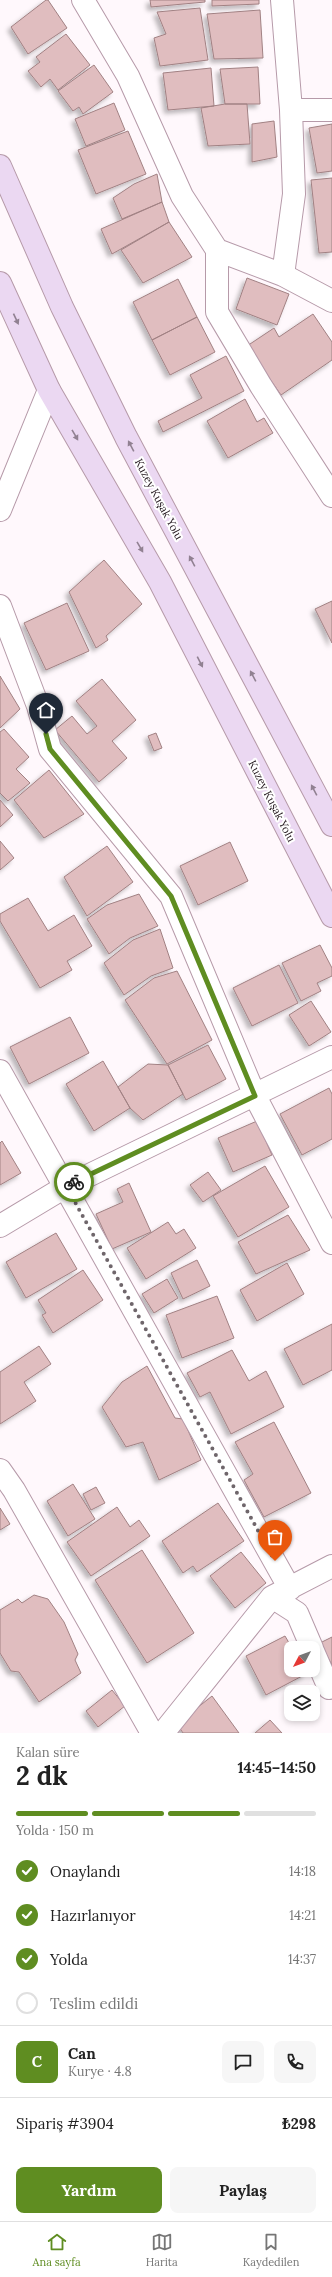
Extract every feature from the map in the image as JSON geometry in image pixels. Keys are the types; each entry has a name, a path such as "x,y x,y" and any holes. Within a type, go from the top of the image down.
{"main road":[{"name":"Kuzey Kuşak Yolu","path":"0,166 62,307 126,437 332,825"},
{"name":"Kuzey Kuşak Yolu","path":"0,283 49,390 160,582 332,916"}],"street":[{"path":"83,0 128,76 182,196 217,250 216,312 261,386 332,496"},
{"path":"282,0 291,110 294,194 283,274"},
{"path":"291,110 332,110"},
{"path":"217,250 283,274 332,300"},
{"path":"0,510 49,390"},
{"path":"0,606 38,706 50,749 171,896 255,1096 332,1243"},
{"path":"0,1226 66,1186 255,1096 332,1057"},
{"path":"0,1071 66,1186 281,1593 297,1613 309,1641"},
{"path":"0,1470 14,1490 152,1733"},
{"path":"163,1733 281,1593 332,1566"},
{"path":"320,1667 329,1688"}],"building":[{"path":"48,0 67,28 28,54 11,27"},
{"path":"150,0 205,0 205,2 151,7"},
{"path":"212,0 259,0 259,4 212,6"},
{"path":"200,8 208,60 160,66 154,38 166,34 157,12"},
{"path":"260,10 263,58 214,59 207,14"},
{"path":"66,34 90,65 58,90 50,79 41,87 28,71 40,62 36,57"},
{"path":"94,65 113,92 83,114 79,107 73,111 58,91"},
{"path":"258,67 260,104 225,104 220,69"},
{"path":"211,68 214,106 168,110 163,73"},
{"path":"114,103 125,130 86,146 75,119"},
{"path":"225,104 247,104 250,144 208,146 201,108"},
{"path":"274,121 277,157 252,162 252,124"},
{"path":"332,124 332,171 317,173 309,128"},
{"path":"128,131 146,174 96,194 78,150"},
{"path":"157,174 162,202 122,219 113,198 134,184"},
{"path":"332,178 332,252 319,253 311,180"},
{"path":"162,202 169,222 112,254 101,229"},
{"path":"169,222 192,257 143,283 121,250"},
{"path":"247,278 289,294 277,325 236,309"},
{"path":"178,279 197,317 152,340 133,302"},
{"path":"313,314 332,342 332,360 281,395 247,346 274,328 279,337"},
{"path":"197,317 215,352 170,375 152,340"},
{"path":"226,356 244,391 163,432 158,421 202,398 190,375"},
{"path":"245,399 257,422 264,418 273,433 228,458 207,421"},
{"path":"104,560 142,604 106,636 108,640 96,648 69,592"},
{"path":"332,601 332,643 315,609"},
{"path":"67,603 89,651 46,670 24,623"},
{"path":"0,676 20,709 0,728"},
{"path":"102,679 136,720 112,741 127,758 99,782 55,730 72,716 87,734 97,726 76,701"},
{"path":"4,729 29,757 16,769 30,783 8,801 0,793 0,732"},
{"path":"156,733 162,748 154,751 148,736"},
{"path":"49,770 84,814 44,838 14,800"},
{"path":"0,800 13,815 0,827"},
{"path":"0,841 14,858 0,870"},
{"path":"230,842 248,881 198,905 180,866"},
{"path":"107,846 133,882 87,916 64,877"},
{"path":"139,894 158,926 130,938 109,954 87,919 107,905"},
{"path":"28,898 48,931 74,915 92,946 67,961 72,970 40,988 0,921 0,914"},
{"path":"160,929 173,968 151,976 124,995 104,963 133,940"},
{"path":"320,945 332,968 332,976 317,983 321,991 301,1001 282,963"},
{"path":"279,965 298,1003 252,1026 233,988"},
{"path":"177,971 212,1040 167,1064 125,1000 154,978"},
{"path":"311,1001 331,1032 309,1046 289,1015"},
{"path":"70,1017 89,1053 29,1084 10,1047"},
{"path":"208,1045 226,1079 186,1100 168,1065"},
{"path":"103,1061 130,1108 94,1131 66,1084"},
{"path":"148,1064 168,1065 183,1094 143,1120 130,1108 118,1087"},
{"path":"329,1088 332,1094 332,1139 302,1155 280,1114"},
{"path":"257,1121 272,1155 233,1172 218,1138"},
{"path":"2,1141 21,1173 0,1185 0,1143"},
{"path":"265,1166 289,1207 238,1237 213,1196"},
{"path":"208,1172 221,1190 203,1202 190,1185"},
{"path":"129,1183 151,1232 112,1249 96,1214 123,1202 117,1189"},
{"path":"288,1215 310,1250 256,1274 238,1242"},
{"path":"168,1222 176,1234 184,1229 196,1248 146,1279 127,1248"},
{"path":"56,1233 77,1269 26,1298 6,1262"},
{"path":"197,1260 210,1286 183,1299 171,1273"},
{"path":"287,1263 304,1294 257,1321 240,1290"},
{"path":"83,1270 103,1300 53,1333 42,1315 46,1313 38,1300"},
{"path":"167,1279 178,1298 154,1313 142,1294"},
{"path":"217,1296 234,1338 182,1358 166,1315"},
{"path":"332,1324 332,1370 303,1385 284,1349"},
{"path":"39,1346 51,1364 24,1382 36,1401 0,1424 0,1372"},
{"path":"232,1350 249,1381 266,1371 284,1407 231,1434 210,1392 200,1397 187,1373"},
{"path":"147,1366 175,1418 183,1419 201,1460 159,1480 143,1442 126,1447 102,1407 122,1382"},
{"path":"274,1422 311,1493 264,1517 244,1480 253,1474 235,1442"},
{"path":"73,1484 95,1519 68,1536 47,1501"},
{"path":"96,1487 105,1503 91,1510 83,1494"},
{"path":"218,1503 244,1541 197,1572 193,1566 183,1573 162,1541"},
{"path":"117,1507 130,1527 139,1520 150,1536 91,1576 67,1542"},
{"path":"0,1508 10,1524 0,1530"},
{"path":"142,1550 194,1633 147,1663 95,1580"},
{"path":"241,1552 266,1583 235,1608 210,1576"},
{"path":"34,1595 48,1599 64,1622 78,1654 75,1660 81,1673 39,1702 19,1672 11,1671 0,1653 0,1610 18,1599 22,1603"},
{"path":"285,1636 288,1641 284,1641 284,1677 300,1677 266,1695 246,1656"},
{"path":"332,1637 332,1665 320,1643"},
{"path":"112,1690 125,1706 98,1727 86,1711"},
{"path":"212,1696 239,1733 183,1733 177,1724"},
{"path":"270,1720 282,1733 255,1733"}],"way so far":[{"path":"74,1182 66,1186 275,1561"}],"route":[{"path":"46,734 50,749 171,896 255,1096 74,1182"}]}
